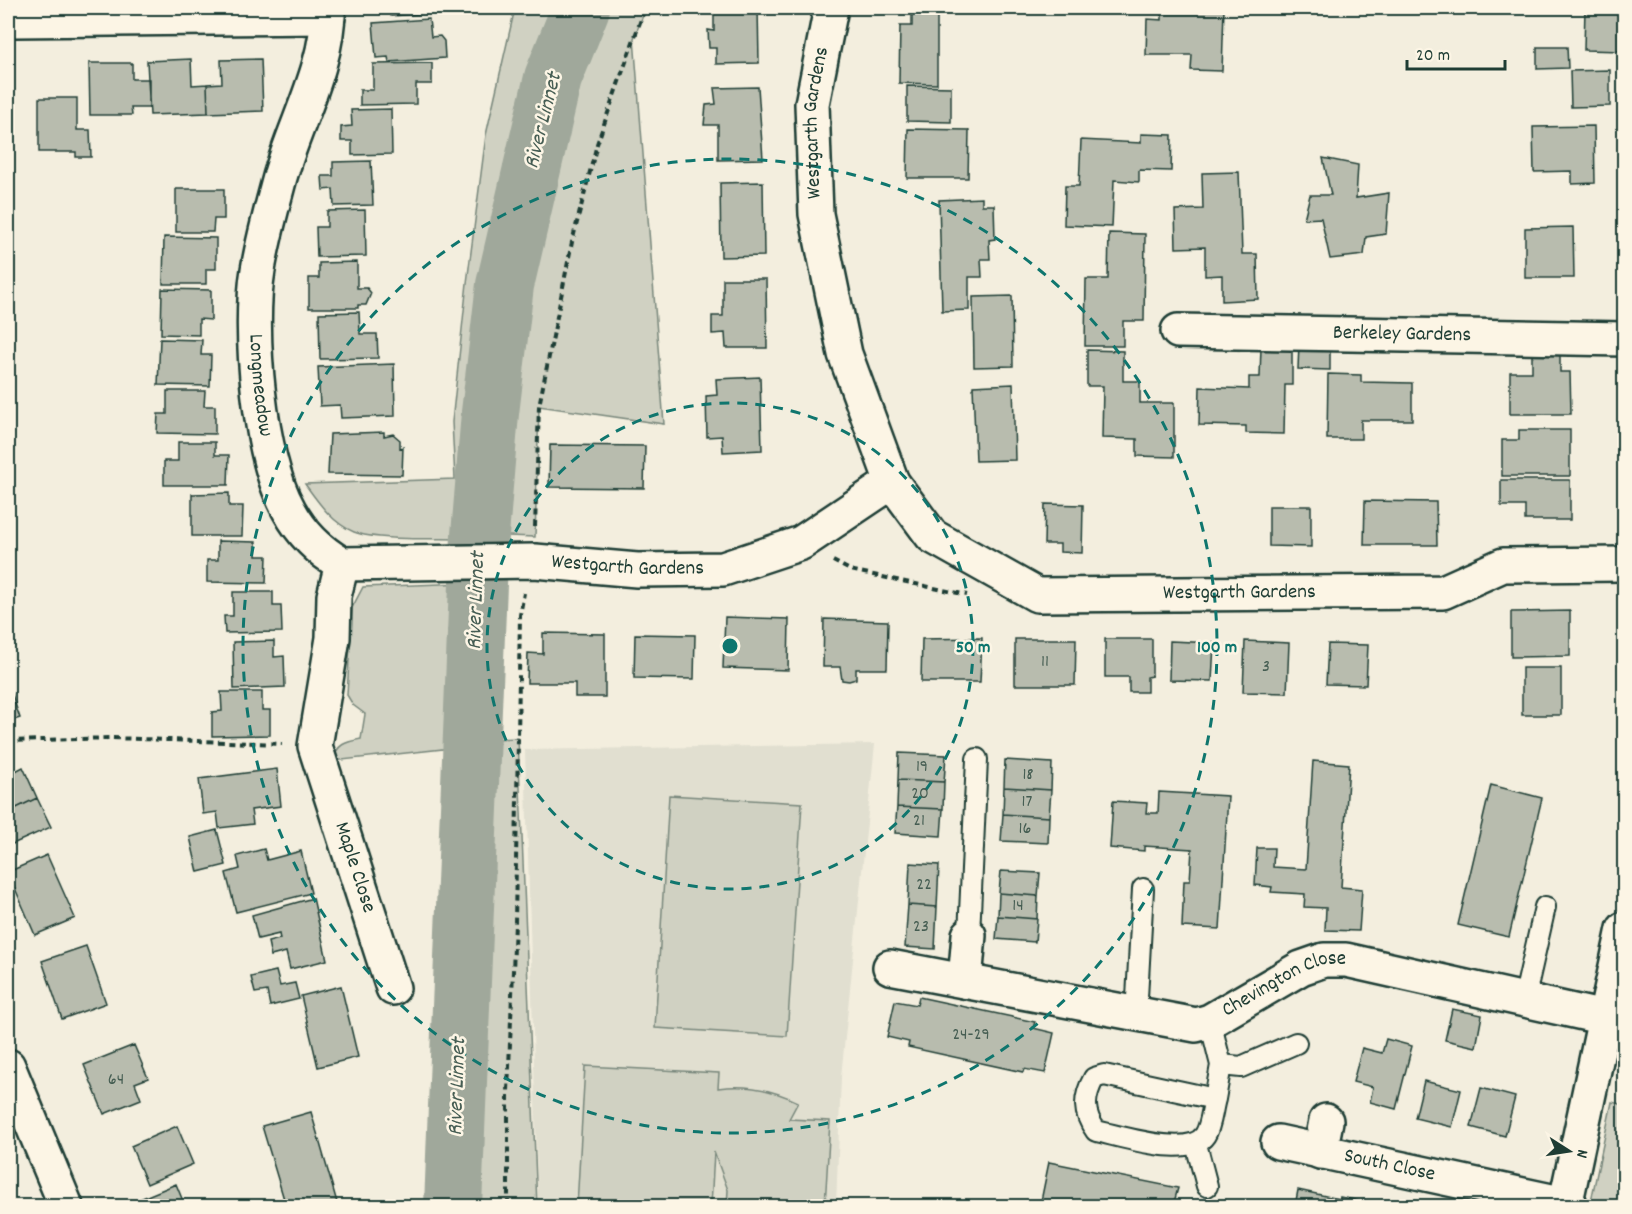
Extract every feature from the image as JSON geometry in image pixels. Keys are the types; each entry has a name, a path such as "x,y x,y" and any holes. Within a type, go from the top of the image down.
{"street":[{"name":"Westgarth Gardens","path":"831,8 812,104 816,214 845,354 892,482 932,536 1037,595 1443,592 1503,565 1624,564"},
{"path":"15,20 328,13"},
{"name":"Longmeadow","path":"328,13 323,53 280,176 258,271 255,351 263,425 287,508 301,530 322,552 342,564"},
{"name":"Berkeley Gardens","path":"1178,331 1624,339"},
{"name":"Westgarth Gardens","path":"342,564 520,561 637,570 723,569 801,543 892,482"},
{"path":"315,746 333,638 335,587 342,564"},
{"name":"Maple Close","path":"315,746 393,988"},
{"path":"1565,1205 1624,929"},
{"path":"965,981 969,935"},
{"name":"Chevington Close","path":"890,967 1181,1025 1196,1026 1210,1021 1301,968 1324,960 1346,960 1605,1018"},
{"path":"8,1066 66,1206"},
{"name":"South Close","path":"1278,1142 1323,1136 1565,1205"}],"lane":[{"path":"969,935 977,759"},
{"path":"1136,1016 1143,889"},
{"path":"1524,1000 1545,907"},
{"path":"1210,1021 1221,1065 1215,1099 1206,1134 1196,1144 1178,1148 1096,1131 1088,1119 1085,1107 1089,1088 1094,1078 1104,1075 1215,1099"},
{"path":"1221,1065 1242,1067 1296,1043"},
{"path":"1196,1144 1207,1186"}],"path":[{"path":"508,1206 508,1091 515,923 520,615 525,581 520,561 539,406 572,242 597,144 645,8"},
{"path":"801,543 850,570 961,595 972,595"},
{"path":"8,741 112,738 315,746"}],"shaded area":[{"path":"515,8 569,8 531,121 496,277 483,372 475,484 466,539 392,538 364,535 346,528 332,518 305,484 455,479 452,422 467,283 486,135"},
{"path":"581,8 646,8 634,38 664,424 539,406 535,537 480,535 487,443 571,33"},
{"path":"467,583 461,747 333,761 339,747 361,739 365,714 353,705 347,695 352,608 363,587"},
{"path":"518,738 537,1206 471,1206 473,740"},
{"path":"875,744 841,1077 836,1206 538,1206 525,750"},
{"path":"669,795 802,803 787,1036 655,1028"},
{"path":"585,1066 719,1073 718,1088 759,1089 798,1102 789,1119 830,1121 825,1206 727,1206 728,1190 714,1152 711,1206 577,1206"},
{"path":"1612,1102 1624,1105 1624,1206 1590,1206"}],"building":[{"path":"391,8 447,8 447,12 391,16"},
{"path":"714,8 758,8 759,63 716,64 716,48 709,48 708,30 714,31"},
{"path":"912,8 937,8 937,84 899,83 900,26 912,26"},
{"path":"1162,8 1224,8 1222,71 1191,70 1192,55 1146,55 1147,19 1162,20"},
{"path":"1585,8 1624,8 1623,51 1584,50"},
{"path":"429,19 431,37 440,36 444,41 445,58 389,62 388,57 376,58 373,23"},
{"path":"1537,47 1567,47 1568,68 1537,69"},
{"path":"191,59 192,85 207,84 208,113 150,115 147,61"},
{"path":"261,59 263,111 208,113 207,84 222,83 221,60"},
{"path":"89,63 132,63 132,79 149,79 149,108 131,108 132,115 90,115"},
{"path":"432,63 432,84 416,84 416,104 360,105 360,90 373,90 373,64"},
{"path":"1610,70 1610,106 1571,107 1570,71"},
{"path":"907,86 951,87 951,122 907,121"},
{"path":"758,87 763,159 718,160 718,125 704,125 706,105 716,104 714,88"},
{"path":"39,98 77,98 77,130 90,130 91,157 76,157 76,152 39,152"},
{"path":"391,109 392,154 352,155 352,141 341,141 341,127 352,126 351,110"},
{"path":"1594,126 1595,183 1572,184 1572,171 1534,172 1533,127"},
{"path":"908,129 969,130 968,178 907,178"},
{"path":"1141,134 1172,135 1171,171 1139,170 1139,182 1114,180 1112,227 1064,225 1065,186 1079,186 1081,140 1141,143"},
{"path":"1323,158 1358,165 1356,198 1389,193 1386,234 1366,237 1364,255 1330,259 1321,218 1304,219 1310,195 1331,195"},
{"path":"371,161 373,205 334,206 333,189 323,190 322,176 333,176 333,162"},
{"path":"1239,172 1242,254 1257,254 1258,299 1222,301 1222,275 1205,276 1205,247 1176,248 1175,210 1203,209 1202,173"},
{"path":"763,182 764,256 721,257 720,183"},
{"path":"176,189 224,189 224,219 214,219 213,232 176,232"},
{"path":"982,198 982,205 994,205 995,239 989,240 990,259 981,259 982,277 969,277 969,310 942,311 939,200"},
{"path":"365,210 366,256 317,257 316,227 327,227 327,211"},
{"path":"1573,227 1574,278 1525,278 1525,228"},
{"path":"1109,233 1145,234 1144,321 1123,321 1123,346 1085,346 1086,279 1108,279"},
{"path":"164,237 216,238 216,269 206,269 206,284 163,284"},
{"path":"357,262 357,288 367,288 371,293 366,305 358,305 358,308 309,308 309,278 319,278 319,263"},
{"path":"723,279 766,279 767,348 726,348 725,333 712,334 712,316 723,316"},
{"path":"162,289 211,290 211,320 199,319 199,335 161,334"},
{"path":"1012,296 1013,366 974,367 973,297"},
{"path":"359,312 360,334 377,334 378,358 320,359 319,313"},
{"path":"160,339 202,340 201,355 211,355 210,386 158,385"},
{"path":"1299,344 1330,345 1330,370 1298,369"},
{"path":"1261,347 1292,348 1292,385 1285,385 1284,434 1246,433 1246,426 1199,425 1200,387 1249,389 1249,377 1260,377"},
{"path":"1087,350 1123,351 1123,381 1140,381 1140,403 1174,403 1174,457 1137,456 1137,439 1102,438 1103,386 1087,386"},
{"path":"1532,350 1560,350 1560,372 1570,372 1571,414 1510,414 1510,372 1532,372"},
{"path":"394,364 395,416 341,418 340,405 320,406 318,367"},
{"path":"1328,374 1361,375 1361,382 1412,383 1412,420 1361,420 1361,439 1327,439"},
{"path":"760,377 762,450 723,452 722,436 707,437 706,396 717,395 716,379"},
{"path":"1013,384 1015,460 976,461 973,386"},
{"path":"167,391 205,391 204,406 215,406 215,434 157,433 158,414 167,414"},
{"path":"1519,430 1570,430 1570,476 1502,476 1502,440 1519,440"},
{"path":"384,432 384,436 393,434 400,440 400,448 403,447 402,475 328,474 330,434"},
{"path":"178,442 215,442 215,455 229,455 228,485 164,485 164,461 178,461"},
{"path":"550,445 645,446 644,488 549,487"},
{"path":"1501,480 1570,480 1570,520 1525,520 1525,506 1501,506"},
{"path":"229,493 229,506 243,506 242,536 192,536 192,494"},
{"path":"1365,501 1436,502 1437,545 1364,545"},
{"path":"1045,504 1083,505 1082,553 1060,552 1060,544 1044,544"},
{"path":"1269,506 1311,506 1311,547 1269,546"},
{"path":"218,541 256,542 256,556 267,556 266,583 207,582 207,560 218,560"},
{"path":"233,592 273,592 273,606 281,606 282,632 225,633 224,616 233,616"},
{"path":"1570,611 1570,656 1511,657 1511,612"},
{"path":"725,617 789,619 788,670 723,668"},
{"path":"824,619 888,621 887,669 856,669 856,679 849,681 842,680 840,667 823,667"},
{"path":"543,633 605,634 605,697 575,697 575,683 527,683 528,653 543,654"},
{"path":"635,634 695,635 694,679 634,678"},
{"path":"982,638 980,682 921,682 922,639"},
{"path":"1015,639 1076,639 1075,685 1015,685"},
{"path":"1105,639 1152,639 1152,676 1147,677 1147,692 1129,692 1129,677 1105,677"},
{"path":"274,641 274,657 284,656 285,687 234,689 233,642"},
{"path":"1170,641 1214,643 1212,681 1169,680"},
{"path":"1245,641 1289,643 1287,693 1243,692"},
{"path":"1328,644 1368,645 1366,685 1326,684"},
{"path":"1522,668 1561,668 1561,715 1522,715"},
{"path":"10,689 20,718 8,722 8,690"},
{"path":"221,692 262,692 262,710 270,710 270,735 212,736 212,712 222,711"},
{"path":"899,753 946,755 944,782 898,780"},
{"path":"1005,760 1052,763 1051,790 1004,787"},
{"path":"1313,761 1349,764 1341,887 1362,889 1359,931 1325,930 1326,908 1304,907 1305,894 1271,892 1272,887 1255,885 1257,848 1274,848 1273,867 1306,869"},
{"path":"23,767 37,798 8,812 8,775"},
{"path":"277,769 281,806 251,810 253,824 219,828 217,812 203,814 199,779"},
{"path":"898,780 944,782 943,809 897,807"},
{"path":"1491,785 1542,798 1509,937 1458,925"},
{"path":"1004,787 1051,790 1049,817 1003,814"},
{"path":"1159,792 1228,796 1220,929 1182,927 1184,881 1190,881 1192,849 1144,846 1144,851 1110,848 1113,801 1147,803 1146,813 1158,813"},
{"path":"37,798 51,827 8,846 8,812"},
{"path":"897,807 943,809 941,836 895,833"},
{"path":"1003,814 1049,817 1048,843 1001,841"},
{"path":"217,830 226,865 198,872 190,837"},
{"path":"264,849 267,860 301,851 311,893 236,912 226,873 240,869 237,856"},
{"path":"47,855 75,918 35,935 8,872"},
{"path":"910,863 939,865 937,907 908,905"},
{"path":"1001,871 1040,873 1038,896 999,893"},
{"path":"999,893 1038,896 1037,919 998,916"},
{"path":"313,898 327,960 290,969 286,952 271,956 268,942 280,939 279,934 258,939 252,915"},
{"path":"908,905 937,907 935,949 905,947"},
{"path":"998,916 1037,919 1035,942 996,939"},
{"path":"86,946 106,1003 62,1019 42,961"},
{"path":"276,971 280,986 295,983 299,999 270,1006 267,991 255,993 251,977"},
{"path":"341,986 358,1057 318,1067 301,996"},
{"path":"919,997 1035,1022 1033,1028 1054,1033 1045,1073 1024,1069 1023,1072 908,1047 909,1042 887,1037 895,1001 917,1005"},
{"path":"1452,1009 1482,1015 1476,1047 1445,1040"},
{"path":"1386,1039 1412,1046 1396,1109 1370,1102 1373,1087 1353,1082 1362,1048 1382,1053"},
{"path":"134,1045 148,1078 135,1083 141,1099 104,1114 84,1065"},
{"path":"1424,1081 1461,1090 1452,1127 1415,1118"},
{"path":"1481,1088 1515,1097 1505,1136 1471,1127"},
{"path":"311,1112 338,1206 286,1206 262,1126"},
{"path":"177,1126 193,1164 147,1184 131,1146"},
{"path":"1049,1162 1178,1188 1173,1206 1040,1206"},
{"path":"176,1184 185,1206 123,1206"},
{"path":"1298,1190 1340,1199 1338,1206 1295,1206"},
{"path":"1340,1197 1380,1205 1380,1206 1338,1206"},
{"path":"1381,1202 1403,1206 1380,1206"}],"waterway":[{"name":"River Linnet","path":"453,1206 480,535 490,413 505,285 553,78 581,8"}]}
